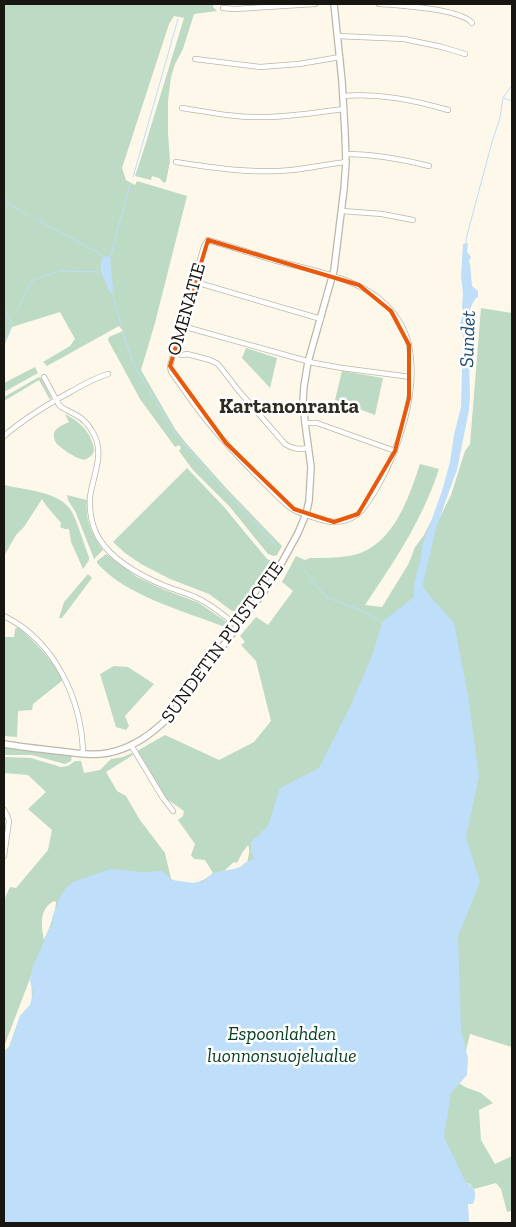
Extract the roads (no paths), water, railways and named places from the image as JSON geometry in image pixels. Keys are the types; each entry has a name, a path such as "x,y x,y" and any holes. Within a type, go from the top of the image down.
{"street":[{"path":"223,8 315,4"},
{"name":"SUNDETIN PUISTOTIE","path":"4,744 83,754 105,754 132,745 152,733 170,716 275,575 298,533 309,501 311,467 305,423 304,391 308,362 333,276 342,211 346,162 344,109 334,4"},
{"path":"379,4 458,15 470,20 472,23"},
{"path":"338,36 404,40 442,46 465,54"},
{"path":"195,59 260,66 299,64 340,57"},
{"path":"343,96 405,98 448,110"},
{"path":"182,108 262,118 344,109"},
{"path":"346,154 380,155 429,166"},
{"path":"176,162 236,171 259,171 291,170 346,162"},
{"path":"342,211 382,214 412,220"},
{"name":"OMENATIE","path":"208,240 333,276 359,285 374,294 391,310 409,344 411,358 411,378 406,415 395,451 380,483 367,504 358,514 346,520 334,522 324,521 294,510 282,500 246,465 206,420 171,372 170,366 204,246 208,240"},
{"path":"195,282 321,319"},
{"path":"182,326 308,362 411,378"},
{"path":"174,353 210,360 218,364 285,444 297,449 309,448"},
{"path":"4,436 16,425 56,400 97,377 108,374"},
{"path":"44,377 63,409 85,422 96,439 99,462 90,496 90,506 95,530 107,550 141,574 162,585 197,598 237,626"},
{"path":"305,423 317,423 395,451"},
{"path":"4,616 36,639 50,654 58,667 73,698 80,723 83,754"},
{"path":"132,745 162,798 173,811"},
{"path":"4,810 8,815 9,821 4,856"}],"water":[{"name":"Espoonlahden luonnonsuojelualue","path":"468,243 467,252 471,257 469,261 472,286 478,291 478,297 470,309 472,320 469,361 469,410 457,470 436,528 423,584 424,589 454,623 468,695 479,776 466,837 480,882 458,936 461,1030 468,1058 467,1075 451,1093 444,1137 466,1183 472,1186 475,1191 473,1204 468,1204 469,1223 4,1223 4,1051 9,1048 20,1016 30,1005 33,992 30,981 32,968 53,923 52,918 61,895 73,882 110,869 143,872 161,871 171,880 194,883 204,881 213,873 239,868 246,862 255,859 251,852 251,842 268,826 280,788 319,768 351,705 373,653 382,622 414,597 414,584 422,546 442,491 461,407 463,336 460,323 464,313 462,307 461,276 463,244"},
{"path":"107,256 110,258 113,293 108,289 101,269 103,257"}],"waterway":[{"path":"133,177 178,19"},
{"name":"Sundet","path":"466,244 500,118 503,98 512,85"},
{"path":"504,98 512,101"},
{"path":"110,263 130,184"},
{"path":"4,196 11,205 28,215"},
{"path":"34,218 99,253 103,257"},
{"path":"110,267 114,299 121,325"},
{"path":"60,271 101,272"},
{"path":"17,311 30,284 34,280 56,272"},
{"path":"4,309 12,323 4,343"},
{"path":"122,331 135,367 174,432 277,546"},
{"path":"300,565 326,597 365,612 382,622"}],"district":[{"name":"Kartanonranta","path":"289,405"}]}
